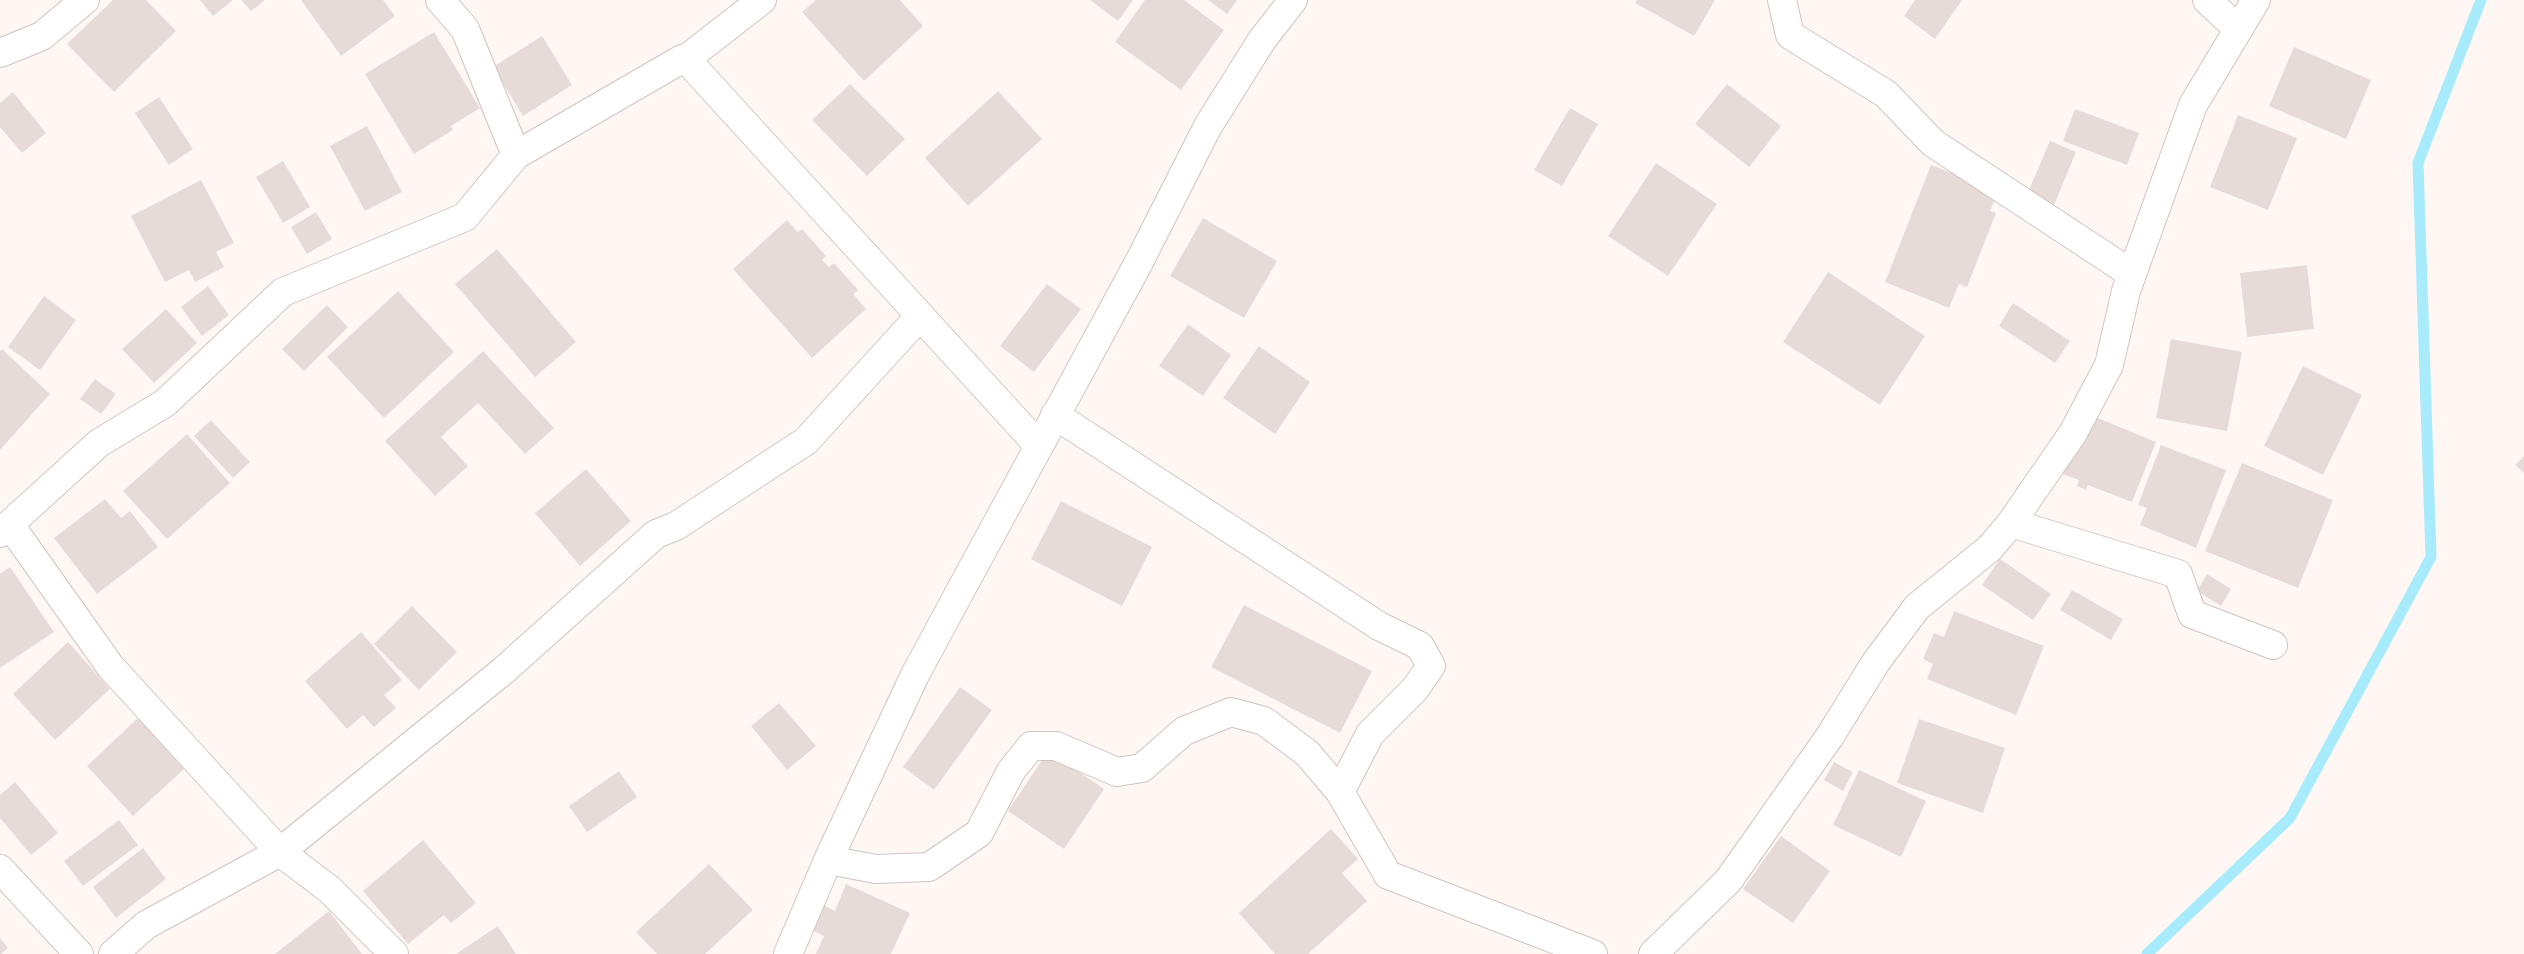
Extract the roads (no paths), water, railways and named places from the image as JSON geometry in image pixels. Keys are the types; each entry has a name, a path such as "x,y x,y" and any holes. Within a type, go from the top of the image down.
{"street":[{"path":"0,53 42,36 85,0"},
{"path":"440,0 465,29 516,155"},
{"path":"394,954 329,889 280,852 110,666 5,529 99,443 165,403 283,292 465,217 516,155 682,59 686,59 762,0"},
{"path":"788,954 828,860 915,675 1138,264 1208,126 1262,40 1293,0"},
{"path":"1782,0 1790,35 1886,94 1933,144 2132,274"},
{"path":"2207,0 2238,28"},
{"path":"1653,954 1728,881 1830,736 1876,662 1917,607 1990,548 2011,523 2073,433 2109,365 2126,291 2193,105 2256,0"},
{"path":"686,59 1039,446"},
{"path":"112,954 146,925 280,852 503,670 656,534 676,526 806,441 920,316"},
{"path":"1055,415 1379,626 1420,646 1431,666 1415,689 1370,734 1340,792"},
{"path":"2011,523 2178,574 2192,614 2273,645"},
{"path":"828,860 876,869 929,867 979,833 1011,771 1031,746 1056,746 1117,772 1142,768 1184,731 1231,712 1264,721 1307,753 1340,792 1388,874 1593,954"},
{"path":"0,869 79,954"}],"waterway":[{"path":"2147,954 2290,818 2431,557 2418,163 2481,0"}]}
